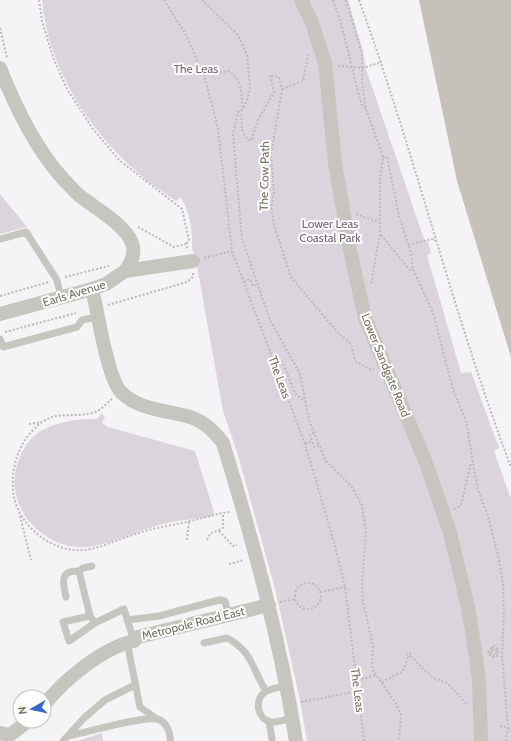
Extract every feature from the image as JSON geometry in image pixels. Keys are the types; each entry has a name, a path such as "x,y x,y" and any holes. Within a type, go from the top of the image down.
{"street":[{"name":"Lower Sandgate Road","path":"301,0 311,20 325,63 334,157 365,318 426,463 444,514 468,607 479,680 481,741"},
{"path":"0,68 5,97 43,153 79,195 125,231 132,243 133,251 132,261 125,271"},
{"name":"Earls Avenue","path":"0,314 92,289 116,279 125,271 193,261"},
{"path":"92,289 112,372 121,392 134,402 194,419 215,432 224,443 269,605 287,686 296,741"},
{"name":"Metropole Road East","path":"52,695 98,656 131,642 138,637 269,605"},
{"path":"7,736 17,729"}],"lane":[{"path":"0,239 26,232 57,280 61,297"},
{"path":"0,339 3,347 77,327 82,320 98,317"},
{"path":"66,598 63,580 65,575 72,571 79,571 92,566"},
{"path":"79,571 90,616 95,623"},
{"path":"127,620 159,616 219,600 225,601 228,614"},
{"path":"90,616 63,622 68,641 95,623 124,609 131,642 135,685 140,706 162,721 168,729 170,741"},
{"path":"204,642 227,638 242,647 248,655 266,691"},
{"path":"63,741 84,718 105,700 135,685"},
{"path":"287,686 266,691 258,702 259,712 265,719 272,722 293,718"},
{"path":"69,736 137,720 157,719"},
{"path":"269,721 272,739"}],"path":[{"path":"39,0 47,39 67,90 93,129 119,160 182,209 189,240 186,244"},
{"name":"The Leas","path":"164,0 185,33 204,75 218,128 232,251 305,444 334,542 344,587 358,681 364,741"},
{"path":"202,0 232,28 242,40 247,55 250,74 248,98 242,109 238,112 233,134 242,238 256,285 270,320 300,374 304,400 318,445 326,461 351,486 362,505 366,533 362,583 363,602 373,646 372,669 395,702 401,715 399,741"},
{"path":"333,0 346,42 351,68 362,105 366,109"},
{"path":"346,0 362,54 362,82 366,109 383,157 379,222 380,234 371,288"},
{"path":"359,0 382,62 435,240 487,403 511,467"},
{"path":"335,66 363,68 382,62"},
{"path":"282,89 303,81 307,64"},
{"path":"204,75 222,71 232,74 240,86 242,109"},
{"name":"The Cow Path","path":"242,109 241,129 245,137 251,141 258,120 274,92 270,75 279,77 282,89 271,155 274,192 271,208 274,225 291,277 339,334 350,344 355,361 371,370 385,367"},
{"path":"383,157 387,157 400,216 414,264 413,269 427,298 453,389 466,422 471,462 477,487 488,516 503,583 502,655 508,728 506,741"},
{"path":"343,210 379,222"},
{"path":"380,234 403,264 410,270 413,269"},
{"path":"408,245 432,239 433,241 435,240"},
{"path":"193,261 232,251"},
{"path":"244,282 250,279 253,286 256,285"},
{"path":"274,360 280,359 283,362 289,373 295,393 304,400"},
{"path":"31,560 12,487 14,463 24,442 33,430 53,416 96,412 121,392"},
{"path":"29,424 43,422"},
{"path":"314,434 310,435 314,447 318,445"},
{"path":"305,444 312,441"},
{"path":"444,514 461,505 471,462"},
{"path":"19,513 26,524 38,535 65,548 82,550 109,544 158,527 243,509"},
{"path":"207,540 210,534 223,528 223,513"},
{"path":"187,540 189,521"},
{"path":"218,531 234,546 237,545"},
{"path":"229,564 246,560"},
{"path":"303,584 315,585 320,592 320,601 313,608 302,607 295,599 296,590 303,584"},
{"path":"320,592 344,587"},
{"path":"269,605 295,599"},
{"path":"492,646 496,647 499,652 497,656 492,657 488,652 491,651 492,646"},
{"path":"382,682 403,672 410,656 434,678 447,683 464,703 479,714"},
{"path":"358,681 375,675"},
{"path":"290,703 359,691"},
{"path":"500,726 508,728 511,732"}],"green space":[{"name":"Lower Leas Coastal Park","path":"42,0 348,0 363,51 366,69 424,239 428,242 431,253 427,255 461,373 471,372 499,448 494,451 511,499 511,741 307,741 300,700 275,589 238,455 223,411 195,255 192,248 192,231 187,210 180,197 176,201 151,184 137,172 102,136 87,116 73,95 52,49"},
{"path":"0,194 27,227 0,234"},
{"path":"101,414 105,416 102,423 108,427 195,451 214,512 213,516 169,522 110,542 88,547 63,544 49,538 36,529 26,518 19,505 15,490 15,475 23,450 29,441 40,431 64,422 81,419 97,419"},
{"path":"102,733 103,741 78,741"}],"shaded area":[{"path":"419,0 511,0 511,357 457,181"}]}
